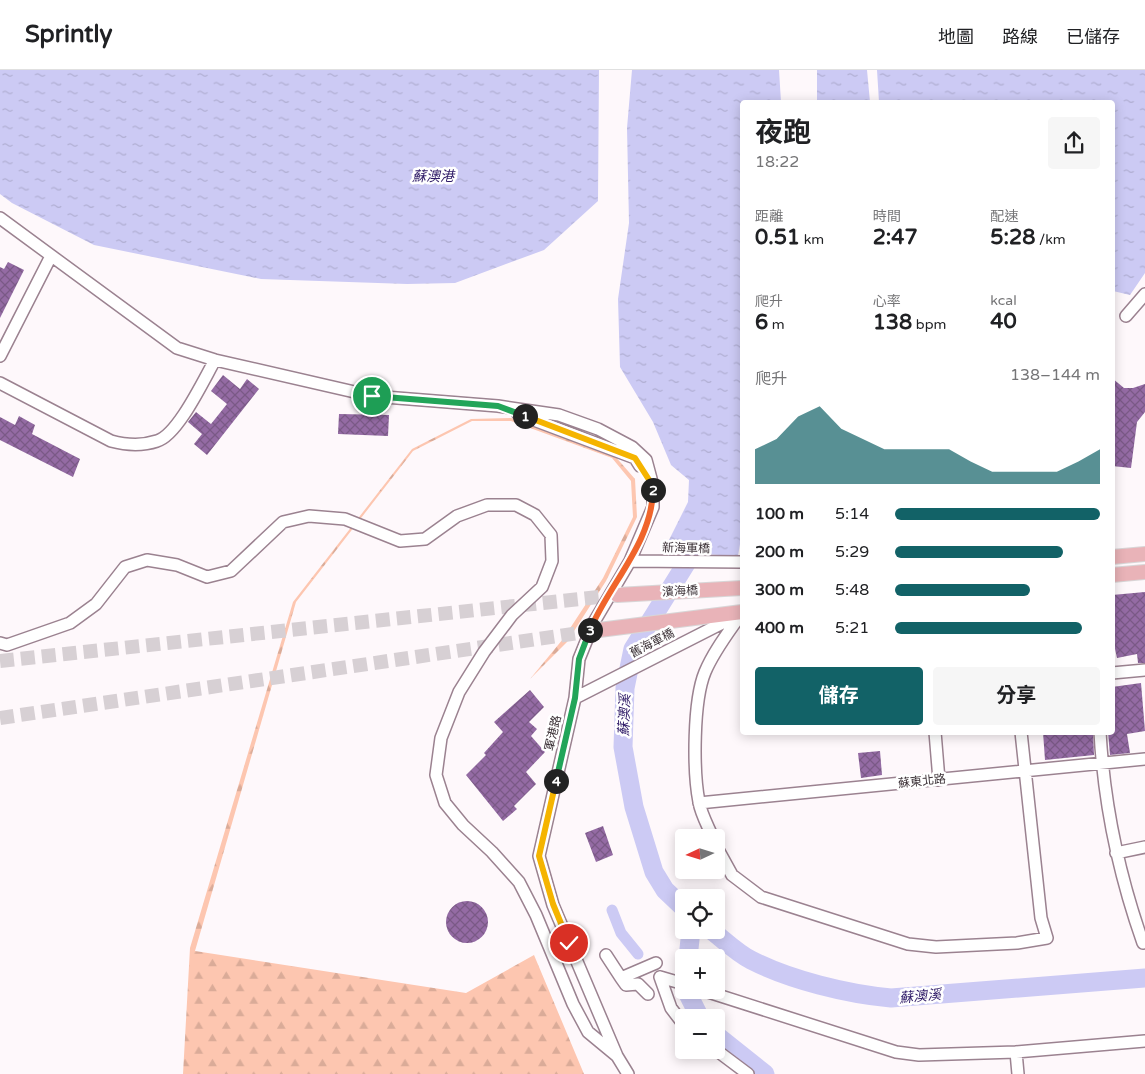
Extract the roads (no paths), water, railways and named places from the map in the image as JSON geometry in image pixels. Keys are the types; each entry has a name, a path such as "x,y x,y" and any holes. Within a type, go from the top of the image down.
{"main road":[{"path":"1115,557 1145,554"},
{"path":"1115,575 1145,572"},
{"name":"濱海橋","path":"617,595 740,588"},
{"path":"598,630 740,612"}],"street":[{"path":"0,218 178,348 215,360 173,429 159,441 128,445 111,441 0,383"},
{"path":"0,356 51,256"},
{"path":"1126,316 1145,294"},
{"name":"軍港路","path":"215,360 372,396 498,406 635,458 653,486 653,508 630,561 594,622 579,659 575,698 539,856 553,904 618,1056 628,1074"},
{"path":"0,643 7,644 70,623 96,604 125,567 147,560 177,565 207,577 230,571 283,522 309,516 345,519 400,541 425,539 457,516 487,505 516,505 535,515 551,535 552,561 542,586 512,615 484,652 459,692 441,738 436,775 445,803 463,825 492,852 519,882 536,915 573,1004 588,1032 618,1056"},
{"name":"新海軍橋","path":"630,561 740,562"},
{"name":"舊海軍橋","path":"575,698 740,613"},
{"path":"709,829 699,804 695,759 696,722 704,674 721,642 737,620 740,620"},
{"path":"1115,673 1145,670"},
{"path":"935,735 939,780"},
{"path":"725,862 732,875 761,897 807,914 908,944 936,947 1017,943 1047,938 1041,918 1021,735"},
{"path":"1100,735 1102,764 1116,853 1143,943"},
{"name":"蘇東北路","path":"699,804 1145,759"},
{"path":"1116,853 1145,847"},
{"path":"606,955 626,985 638,984 648,994"},
{"path":"621,978 656,964"},
{"path":"675,982 660,977 671,1008 675,1013"},
{"path":"725,997 896,1052 918,1055 1016,1052 1145,1041"},
{"path":"1016,1052 1018,1074"},
{"path":"725,1057 748,1074"}],"water":[{"name":"蘇澳港","path":"0,70 599,70 598,201 544,250 455,283 407,284 261,279 94,245 12,203 0,194"},
{"path":"632,70 779,70 781,100 740,100 740,544 738,556 663,552 688,502 689,480 671,465 653,422 620,367 618,299 629,223 627,128"},
{"path":"817,70 867,70 870,100 817,100"},
{"path":"877,70 1145,70 1145,273 1130,295 1115,291 1115,100 879,100"}],"waterway":[{"name":"蘇澳溪","path":"675,899 665,890 654,872 634,807 623,747 625,688 633,649 692,554"},
{"path":"612,910 621,933 638,954"},
{"path":"689,949 690,939"},
{"name":"蘇澳溪","path":"722,939 746,957 783,974 819,985 891,998 1145,978"},
{"path":"690,999 696,1009"},
{"path":"725,1042 765,1074"}],"tunnel":[{"path":"0,661 617,595"},
{"path":"0,718 599,630"}]}
